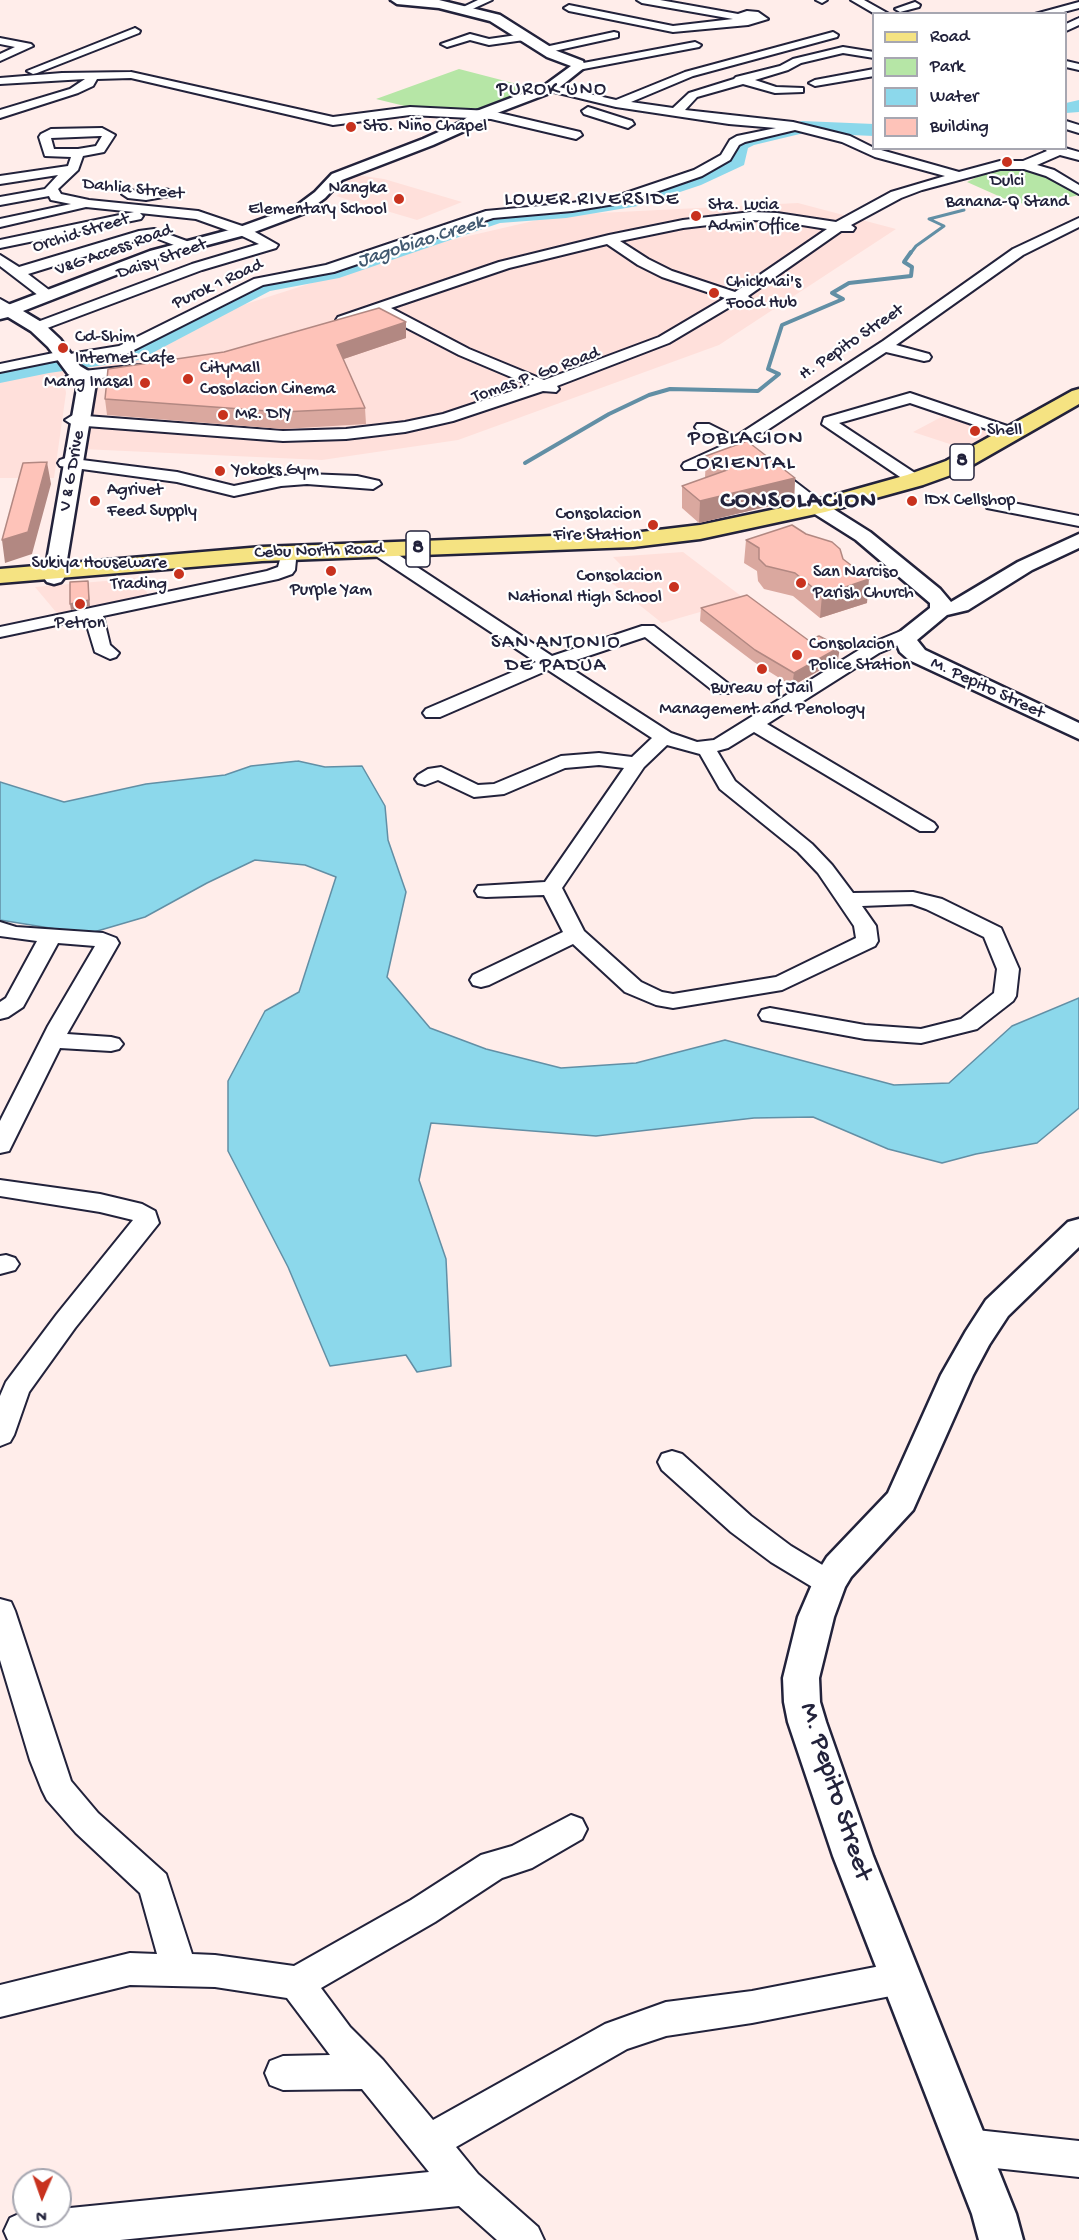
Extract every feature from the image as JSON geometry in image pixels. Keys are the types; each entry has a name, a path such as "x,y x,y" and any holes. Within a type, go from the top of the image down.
{"main road":[{"name":"Cebu North Road","path":"0,584 50,575 262,554 648,547 712,539 821,510 931,485 967,471 1079,395"},
{"name":"Cebu North Road","path":"821,510 954,466 1079,408"},
{"name":"Cebu North Road","path":"0,576 50,575 383,553"}],"street":[{"path":"397,0 439,4 495,18 545,50 578,64 578,67"},
{"path":"464,9 487,0"},
{"path":"642,0 696,5 755,22 763,19 755,15 765,6"},
{"path":"856,0 880,12"},
{"path":"1049,12 1079,5"},
{"path":"569,8 674,29 709,27 740,18"},
{"path":"4,81 135,31"},
{"path":"545,50 614,35"},
{"path":"616,104 689,74 833,35"},
{"path":"447,44 470,37 489,42 524,37"},
{"path":"0,41 27,46 0,58"},
{"path":"551,95 578,67 695,45"},
{"path":"676,112 693,95 740,79 784,68 797,61 843,50 872,55"},
{"path":"0,69 31,57"},
{"path":"784,68 810,76 835,79 872,72"},
{"path":"4,81 77,76 92,70 131,75 333,121 410,111 502,116 576,135"},
{"path":"0,114 74,91 89,84 92,70"},
{"path":"740,79 775,90 799,90"},
{"path":"551,95 729,120 798,124 846,139 879,154 960,176"},
{"name":"V&G Access Road","path":"4,309 48,296 156,254 243,231 300,210 320,195 337,177 428,142 466,125 479,115 531,96 551,95"},
{"path":"217,109 233,98"},
{"path":"575,108 628,124"},
{"path":"729,120 745,111"},
{"name":"Purok 1 Road","path":"73,370 123,350 258,282 329,269 491,214 573,207 622,199 698,173 726,157 734,143 741,139 789,129 798,124"},
{"path":"1025,165 1053,150 1079,156"},
{"path":"0,180 71,169 78,153"},
{"name":"Tomas P. Go Road","path":"77,424 281,443 348,441 412,434 458,424 541,391 676,345 844,230 908,198 960,176 1000,165 1025,165 1050,173 1079,190"},
{"name":"Dahlia Street","path":"71,169 51,190 64,200 198,215 243,231"},
{"path":"0,201 51,190 86,190"},
{"path":"117,193 146,196 165,193"},
{"path":"0,223 89,204"},
{"path":"0,244 163,211"},
{"path":"328,329 513,269 619,240 753,220 844,230"},
{"name":"H. Pepito Street","path":"690,466 737,444 884,347 1012,256 1079,222"},
{"name":"Daisy Street","path":"37,327 197,267 271,245 243,231"},
{"name":"Orchid Street","path":"18,272 144,234 154,233 187,246"},
{"path":"619,240 643,262 667,274 747,297"},
{"path":"0,259 48,296"},
{"path":"4,309 37,327 54,342 73,370"},
{"path":"378,312 449,358 541,391"},
{"path":"884,347 924,357"},
{"path":"0,368 154,371"},
{"name":"V & G Drive","path":"50,575 77,424 73,370"},
{"path":"915,480 830,424 830,421 910,398 1012,439"},
{"path":"704,427 737,444 821,510 863,536 933,593 941,602 940,610"},
{"path":"71,463 177,477 234,491 281,481 307,479 373,484"},
{"path":"993,504 1079,521"},
{"name":"M. Pepito Street","path":"706,748 721,744 873,649 907,635 940,610 961,606 1025,566 1079,540"},
{"path":"383,553 664,737 695,748 706,748 727,785 805,848 825,869 848,900 867,933 867,940 782,983 674,1001 656,998 633,987 575,934 552,888"},
{"path":"0,632 272,575 286,570 287,560"},
{"path":"93,613 102,648 111,653"},
{"path":"433,713 550,663 648,630 723,689"},
{"name":"M. Pepito Street","path":"907,635 908,647 917,655 1079,732"},
{"path":"754,724 927,827"},
{"path":"552,888 637,763 664,737"},
{"path":"425,779 441,772 474,791 497,790 561,762 599,759 637,763"},
{"path":"486,891 552,888"},
{"path":"770,1015 865,1032 921,1036 969,1024 1005,996 1008,969 993,933 934,904 913,898 848,900"},
{"path":"0,929 50,937 103,940 108,943 53,1040 0,1145"},
{"path":"481,980 575,934"},
{"path":"0,1012 15,1002 50,937"},
{"path":"53,1040 111,1044"},
{"path":"0,1188 121,1208 142,1213 146,1217 146,1222 66,1321 16,1389 0,1435"},
{"name":"M. Pepito Street","path":"1001,2240 994,2214 853,1856 802,1702 801,1678 816,1617 830,1583 839,1567 901,1501 957,1375 997,1308 1079,1229"},
{"path":"672,1462 741,1524 781,1554 830,1583"},
{"path":"0,1611 46,1760 58,1790 87,1823 154,1885 178,1970"},
{"path":"0,2001 130,1969 215,1971 297,1983 423,1911 493,1866 520,1858 571,1829"},
{"path":"430,2142 618,2036 666,2019 752,2007 901,1978"},
{"path":"297,1983 338,2039 370,2072 465,2187 525,2240"},
{"path":"284,2073 370,2072"},
{"path":"967,2147 1079,2159"},
{"path":"23,2231 465,2187"}],"shaded area":[{"name":"Nangka Elementary School","path":"356,175 384,179 462,202 417,220 336,196 347,189 342,183"},
{"path":"798,203 896,229 719,345 458,440 322,460 82,449 82,366 137,359 227,310 434,244 559,215"},
{"path":"62,365 66,393 54,478 0,478 0,381"},
{"path":"947,414 997,431 965,449 913,432"},
{"name":"Consolacion National High School","path":"683,552 745,599 662,623 603,576 626,570 613,557"},
{"path":"140,578 151,601 61,618 35,587"}],"green space":[{"path":"459,69 540,90 478,114 417,109 376,99"},
{"path":"993,169 1032,169 1079,195 1034,205 1012,202 967,182"}],"water":[{"path":"298,761 325,767 362,766 385,806 388,840 406,892 387,977 430,1028 486,1049 561,1068 636,1063 725,1040 894,1085 949,1083 1012,1026 1079,998 1079,1108 1037,1143 976,1154 942,1163 888,1149 813,1117 754,1118 596,1136 431,1123 419,1180 446,1259 451,1366 417,1372 406,1355 330,1366 288,1267 228,1151 228,1081 265,1011 299,992 336,877 305,865 255,860 145,917 87,934 0,920 0,782 64,802 146,784 225,775 251,766"}],"building":[{"path":"379,308 406,322 337,345 365,408 282,412 105,399 108,369 224,352"},
{"path":"747,441 795,478 700,501 682,486 727,470 706,456"},
{"path":"47,462 28,532 2,540 23,463"},
{"path":"792,525 806,534 832,542 840,549 843,559 869,579 822,595 795,573 766,566 759,559 759,548 746,540"},
{"name":"Petron","path":"88,581 89,600 70,604 70,582"},
{"path":"747,595 808,640 819,636 840,647 794,673 755,650 701,608"}],"waterway":[{"name":"Jagobiao Creek","path":"1067,108 1079,106"},
{"name":"Jagobiao Creek","path":"0,376 49,366 131,355 264,286 331,273 498,217 566,212 631,202 694,181 737,161 739,145 748,141 802,127 872,130"},
{"path":"910,254 916,246 944,226 929,219 964,210"},
{"path":"525,463 609,414 649,395 670,389 758,391 779,374 768,369 782,325 843,299 832,293 849,283 911,276 912,267 904,262 911,252"}],"place":[{"name":"Sto. Niño Chapel","path":"351,127"},
{"name":"Dulci Banana-Q Stand","path":"1007,162"},
{"name":"Nangka Elementary School","path":"399,199"},
{"name":"Sta. Lucia Admin Office","path":"696,216"},
{"name":"ChickMai's Food Hub","path":"714,293"},
{"name":"Cd-Shim Internet Cafe","path":"63,348"},
{"name":"CityMall Cosolacion Cinema","path":"188,379"},
{"name":"Mang Inasal","path":"145,383"},
{"name":"MR. DIY","path":"223,415"},
{"name":"Shell","path":"975,431"},
{"name":"Yokoks Gym","path":"220,471"},
{"name":"Agrivet Feed Supply","path":"95,501"},
{"name":"IDX Cellshop","path":"912,501"},
{"name":"Consolacion Fire Station","path":"653,525"},
{"name":"Purple Yam","path":"331,571"},
{"name":"Sukiya Houseware Trading","path":"179,574"},
{"name":"San Narciso Parish Church","path":"801,583"},
{"name":"Consolacion National High School","path":"674,587"},
{"name":"Petron","path":"80,604"},
{"name":"Consolacion Police Station","path":"797,655"},
{"name":"Bureau of Jail Management and Penology","path":"762,669"}],"district":[{"name":"PUROK UNO","path":"552,91"},
{"name":"LOWER RIVERSIDE","path":"592,201"},
{"name":"POBLACION ORIENTAL","path":"746,452"},
{"name":"CONSOLACION","path":"799,502"},
{"name":"SAN ANTONIO DE PADUA","path":"556,656"}]}
